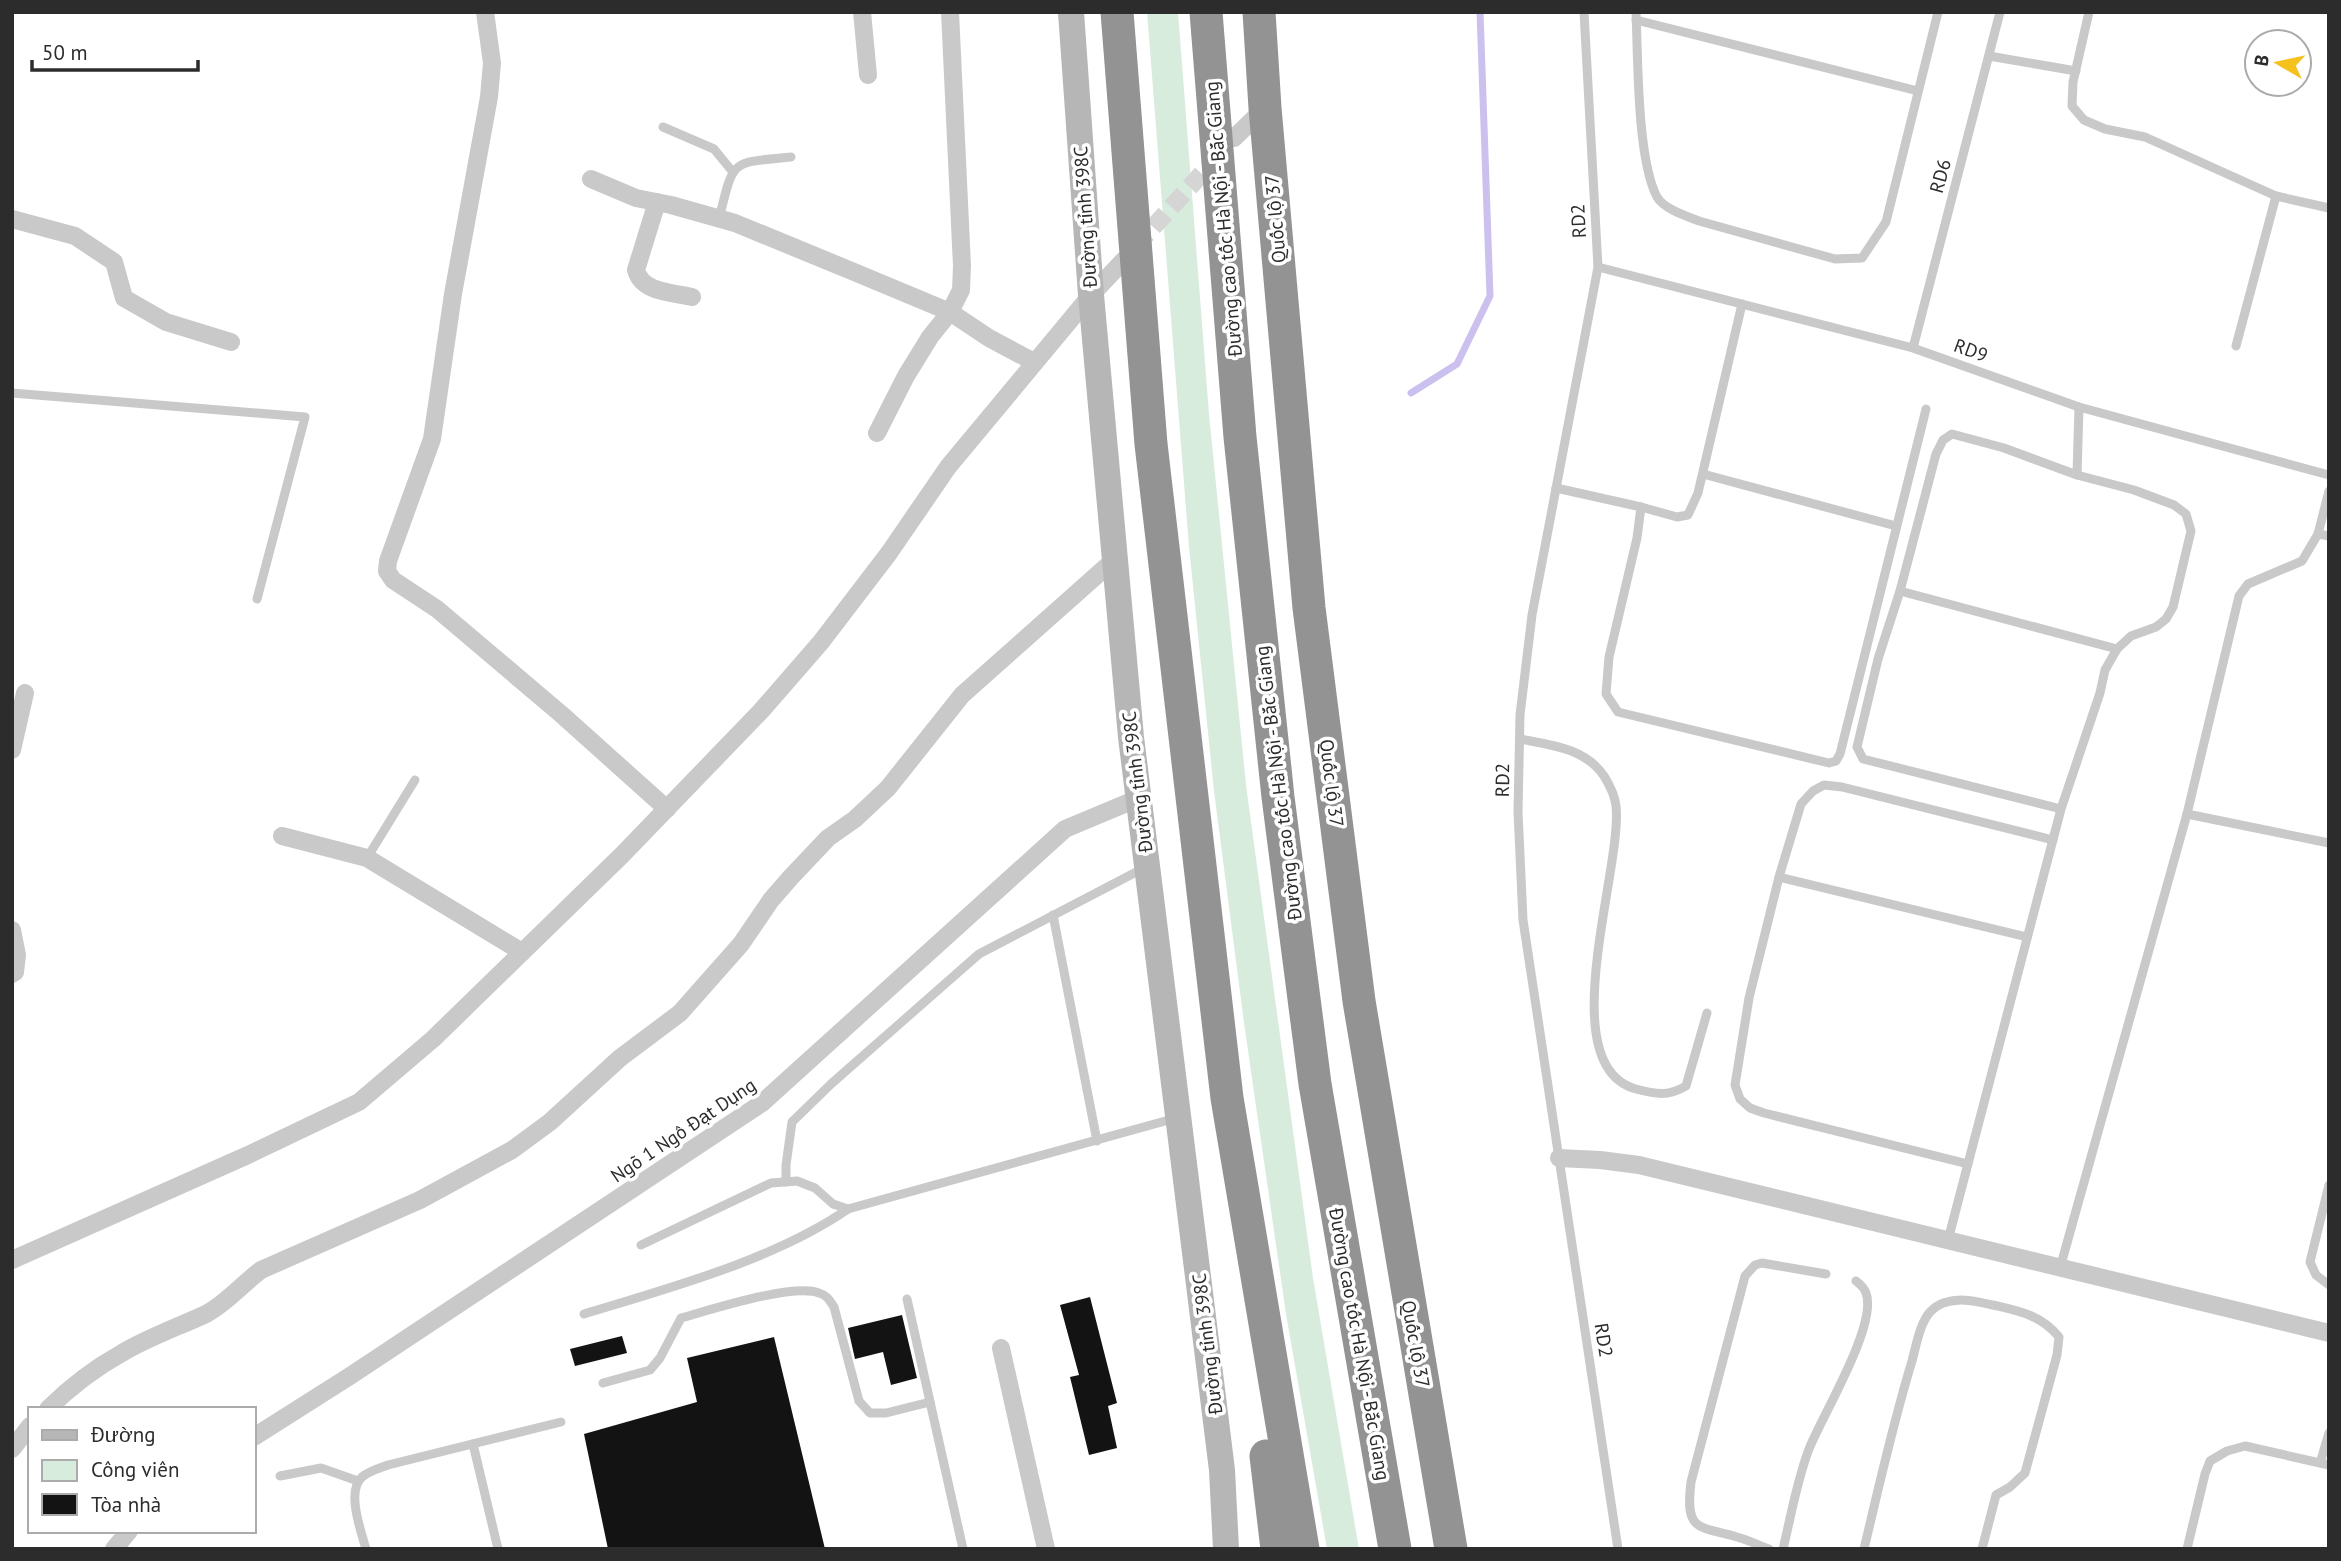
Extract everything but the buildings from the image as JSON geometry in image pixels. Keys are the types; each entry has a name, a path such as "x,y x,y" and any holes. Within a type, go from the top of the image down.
{"highway":[{"path":"1117,12 1151,444 1277,1549"},
{"name":"Đường cao tốc Hà Nội - Bắc Giang","path":"1206,12 1240,437 1278,797 1315,1084 1395,1549"},
{"name":"Quốc lộ 37","path":"1259,12 1309,608 1359,1001 1451,1549"},
{"path":"1227,1098 1303,1549"}],"main road":[{"name":"Đường tỉnh 398C","path":"1071,12 1091,295 1139,798 1222,1470 1226,1549"}],"street":[{"path":"485,12 492,64 489,97 453,294 432,439 388,561 387,571 393,580 437,610 561,714 667,809"},
{"path":"862,12 868,75"},
{"path":"877,433 906,376 930,337 950,312 961,290 950,12"},
{"path":"1234,138 1265,108"},
{"path":"591,179 636,198 719,219 950,312 989,338 1034,362"},
{"path":"657,202 636,270 639,280 645,286 692,297"},
{"path":"12,219 75,236 114,262 124,298 166,322 231,342"},
{"path":"12,1259 248,1155 359,1102 433,1039 667,809 761,711 821,642 889,554 948,467 1034,362 1124,260"},
{"path":"50,1407 77,1382 120,1353 207,1313 228,1300 261,1270 420,1200 512,1150 550,1122 620,1058 680,1013 741,944 791,877 828,838 855,819 888,788 962,695 1115,559"},
{"path":"12,750 25,693"},
{"name":"Ngõ 1 Ngô Đạt Dụng","path":"256,1436 350,1377 762,1103 1065,829 1139,798"},
{"path":"282,836 367,858 522,952"},
{"path":"12,930 18,964 12,974"},
{"path":"1559,1158 1639,1165 2329,1333"},
{"path":"1001,1348 1046,1549"},
{"path":"12,1449 28,1429"},
{"path":"114,1549 127,1533"}],"lane":[{"name":"RD2","path":"1584,12 1598,267 1532,615 1520,715 1518,812 1523,920 1618,1549"},
{"path":"1918,90 1636,16 1642,123 1648,167 1658,199 1680,214 1699,221 1835,259 1862,258 1886,222 1938,12"},
{"name":"RD6","path":"1913,348 2000,12"},
{"path":"2089,12 2073,82 2072,106 2084,120 2105,129 2145,137 2276,196 2329,208"},
{"path":"1989,57 2076,71"},
{"path":"663,127 714,149 732,171"},
{"path":"719,219 732,171 744,162 791,157"},
{"path":"2236,346 2276,196"},
{"name":"RD9","path":"1598,267 1913,348 2079,407 2329,475"},
{"path":"1556,488 1677,517 1688,515 1703,474 1742,304"},
{"path":"12,393 304,417 257,599"},
{"path":"2077,475 2079,407"},
{"path":"1641,507 1637,538 1609,657 1606,694 1618,712 1824,763 1836,761 1840,754 1926,409"},
{"path":"1948,1240 2061,810 2100,693 2105,670 2117,649 2131,636 2156,627 2166,619 2173,607 2191,531 2186,514 2174,505 2134,490 2077,475 2004,448 1952,434 1943,440 1936,454 1900,590 1878,659 1857,747 1863,759 2061,810"},
{"path":"1703,474 1896,526"},
{"path":"2060,1268 2187,814 2239,596 2248,584 2302,561 2318,534 2329,491"},
{"path":"2318,534 2329,537"},
{"path":"1900,590 2117,649"},
{"path":"1520,738 1570,748 1593,762 1605,778 1616,804 1614,858 1595,969 1593,1012 1598,1048 1611,1076 1628,1087 1659,1095 1675,1092 1686,1086 1707,1013"},
{"path":"367,858 415,780"},
{"path":"1968,1164 1764,1113 1749,1108 1740,1099 1735,1085 1749,998 1779,877 1801,804 1813,791 1824,785 1842,787 2053,841"},
{"path":"2187,814 2329,843"},
{"path":"786,1182 792,1122 831,1084 979,954 1147,866"},
{"path":"1779,877 2027,937"},
{"path":"1053,915 1097,1141"},
{"path":"584,1314 746,1260 823,1226 848,1209 1178,1118"},
{"path":"641,1245 771,1184 797,1181 815,1188 833,1204 848,1209"},
{"path":"2329,1185 2311,1262 2316,1275 2329,1285"},
{"path":"1769,1549 1701,1528 1693,1519 1688,1505 1691,1482 1745,1276 1755,1265 1762,1263 1826,1274"},
{"path":"1783,1549 1808,1451 1844,1378 1862,1330 1867,1295 1863,1286 1856,1281"},
{"path":"603,1383 649,1370 660,1357 681,1318 755,1297 805,1290 819,1293 829,1299 834,1307 859,1401 870,1413 886,1413 930,1402"},
{"path":"906,1299 963,1549"},
{"path":"1864,1549 1920,1332 1931,1311 1948,1301 1963,1300 2032,1314 2050,1326 2059,1337 2057,1355 2025,1472 2010,1487 1996,1495 1982,1549"},
{"path":"366,1549 355,1504 358,1481 365,1475 388,1465 561,1422"},
{"path":"2187,1549 2210,1461 2227,1451 2245,1446 2324,1464 2329,1433"},
{"path":"472,1444 498,1549"},
{"path":"280,1476 321,1468 358,1481"}],"green space":[{"path":"1147,12 1178,12 1209,414 1246,785 1313,1278 1359,1549 1327,1549 1286,1314 1244,1023 1214,791 1189,547"}],"waterway":[{"path":"1411,393 1457,364 1490,296 1480,12"}],"tunnel":[{"path":"1135,247 1218,156"}]}
